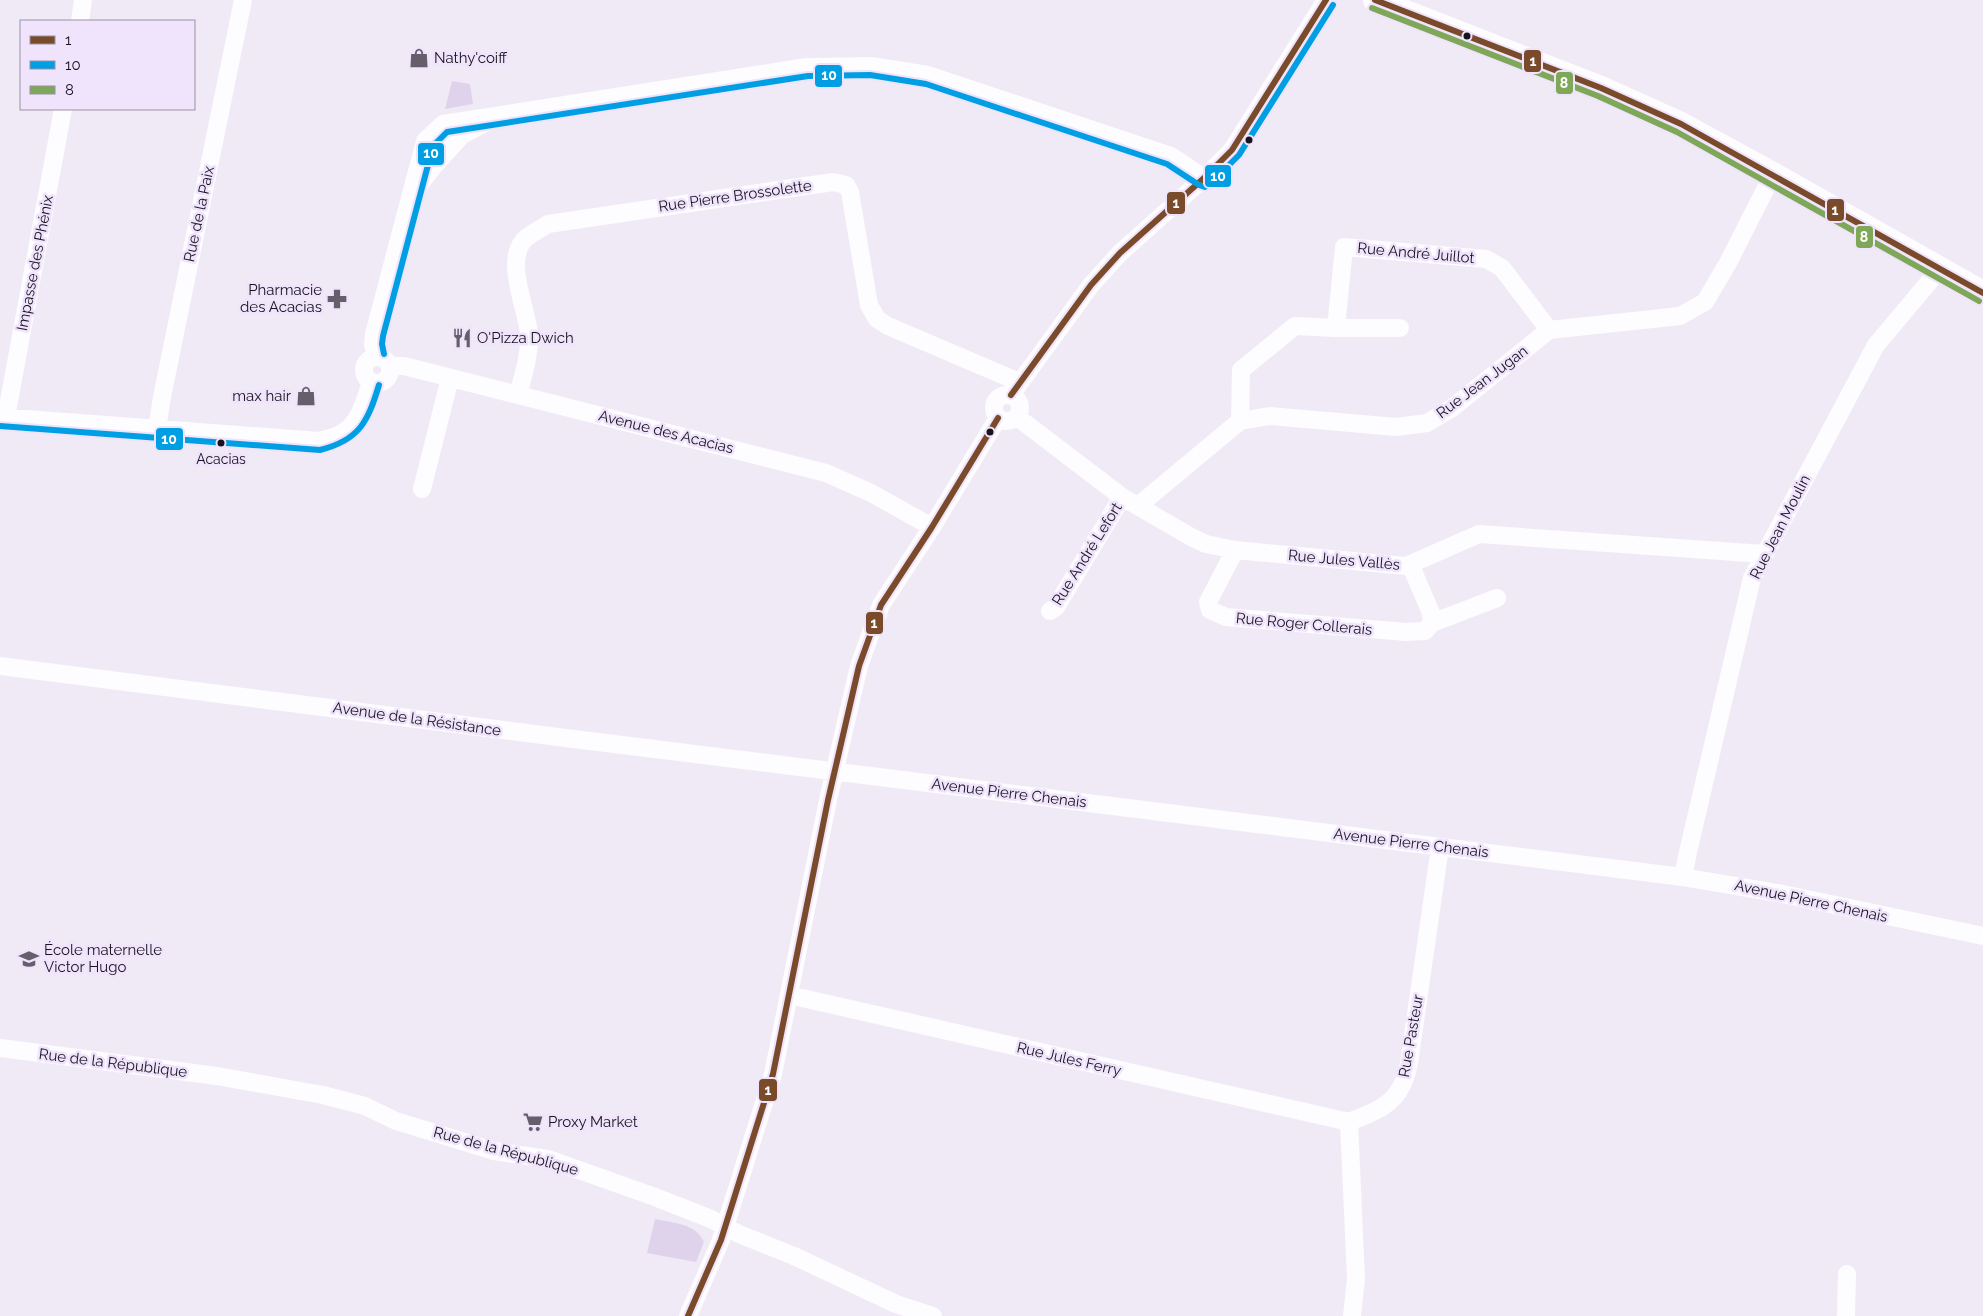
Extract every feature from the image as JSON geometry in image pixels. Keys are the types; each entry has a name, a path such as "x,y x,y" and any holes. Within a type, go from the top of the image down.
{"main road":[{"path":"1375,0 1602,88 1681,124 1773,174 1983,294"}],"street":[{"path":"80,20 84,0"},
{"name":"Rue de la Paix","path":"157,429 243,0"},
{"path":"992,371 1009,392 1015,397 1020,405 1021,409 1017,418 1010,422 998,418 994,410 995,402 1009,392 1091,285 1120,253 1204,178 1232,150 1326,0"},
{"path":"3,417 319,441 342,434 357,419 371,382 383,382 389,375 373,345 374,334 411,196 433,167 462,135 501,114 807,67 872,66 928,75 1162,152 1204,178"},
{"name":"Impasse des Phénix","path":"3,417 63,110"},
{"path":"1549,330 1680,316 1704,302 1729,261 1773,174"},
{"name":"Rue Pierre Brossolette","path":"518,395 526,363 529,334 522,294 515,274 517,252 523,240 548,224 833,182 846,185 850,192 869,305 877,319 888,326 992,371 1009,392"},
{"name":"Rue André Juillot","path":"1336,328 1344,247 1486,259 1502,268 1549,330"},
{"name":"Rue Jean Moulin","path":"1683,876 1752,578 1876,345 1940,269"},
{"path":"1130,502 1240,421 1241,370 1295,326 1400,328"},
{"name":"Rue Jean Jugan","path":"1240,421 1269,416 1396,427 1427,423 1452,408 1549,330"},
{"name":"Avenue des Acacias","path":"383,361 826,473 870,493 932,527"},
{"path":"422,489 450,378"},
{"path":"688,1316 725,1226 773,1074 835,771 859,666 881,605 932,527 998,418"},
{"name":"Rue Jules Vallès","path":"1017,418 1130,502 1206,544 1235,550 1406,566 1479,534 1764,554"},
{"name":"Rue André Lefort","path":"1050,611 1056,608 1130,502"},
{"name":"Rue Roger Collerais","path":"1235,550 1208,602 1210,610 1226,617 1406,632 1425,631 1432,623 1497,598"},
{"path":"1410,564 1431,612 1432,623"},
{"name":"Avenue de la Résistance","path":"0,666 835,771"},
{"name":"Avenue Pierre Chenais","path":"835,771 1683,876 1770,891 1983,936"},
{"name":"Rue Pasteur","path":"1349,1122 1381,1108 1394,1098 1403,1085 1409,1063 1440,847"},
{"name":"Rue Jules Ferry","path":"789,995 1349,1122"},
{"name":"Rue de la République","path":"0,1048 217,1076 323,1095 365,1106 396,1120 494,1151 557,1162 654,1197 725,1226 896,1304 933,1316"},
{"path":"1349,1122 1356,1279 1352,1316"},
{"path":"1846,1316 1847,1274"}],"shaded area":[{"path":"452,81 470,84 473,104 445,109"},
{"path":"655,1219 690,1227 696,1231 704,1242 696,1262 647,1253"}],"transit line":[{"name":"1","path":"1011,395 1091,285 1120,253 1204,178 1232,150 1326,0"},
{"name":"1","path":"1375,0 1601,88 1681,124 1983,293"},
{"name":"10","path":"384,354 383,336 433,146 447,132 808,76 870,75 926,84 1167,164 1205,187 1239,155 1333,5"},
{"name":"8","path":"1372,8 1598,96 1677,132 1979,301"},
{"name":"10","path":"0,426 320,450 334,446 353,435 366,419 379,385"},
{"name":"1","path":"688,1316 721,1240 773,1074 828,800 859,666 881,605 932,527 998,418"}],"place":[{"name":"Nathy'coiff","path":"419,58"},
{"name":"Pharmacie des Acacias","path":"337,299"},
{"name":"O'Pizza Dwich","path":"462,338"},
{"name":"max hair","path":"306,396"},
{"name":"Acacias","path":"221,443"},
{"name":"École maternelle Victor Hugo","path":"29,959"},
{"name":"Proxy Market","path":"533,1122"}]}
